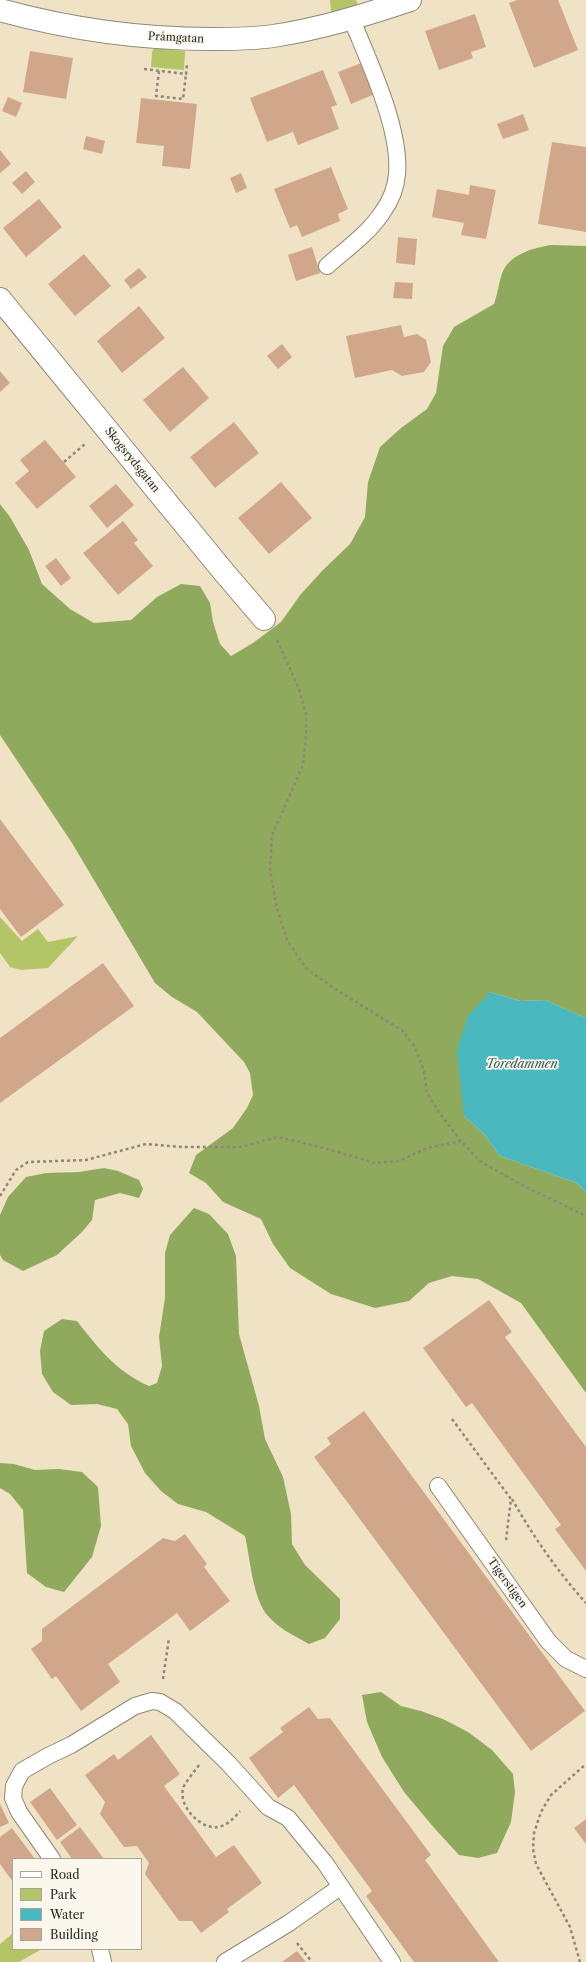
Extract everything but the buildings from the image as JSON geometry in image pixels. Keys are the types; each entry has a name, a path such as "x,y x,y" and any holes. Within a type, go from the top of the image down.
{"street":[{"name":"Pråmgatan","path":"10,8 95,30 154,38 238,39 271,36 352,20 410,0"},
{"name":"Skogsrydsgatan","path":"0,299 264,619"}],"lane":[{"path":"327,266 382,214 393,194 397,174 396,150 391,121 352,20"},
{"name":"Tigerstigen","path":"438,1486 548,1641 566,1659 586,1669"},
{"path":"51,1858 19,1812 13,1798 14,1786 22,1771 70,1745 135,1706 152,1701 160,1702 175,1711 228,1763 268,1807 288,1818 325,1863 392,1962"},
{"path":"226,1962 289,1923 340,1887"},
{"path":"100,1950 103,1962"}],"path":[{"path":"159,71 156,96 183,99 186,74"},
{"path":"276,638 299,689 306,714 306,736 303,764 272,835 270,871 287,940 306,968 335,989 403,1031 415,1047 424,1071 427,1093 461,1141 480,1161 518,1183 586,1216"},
{"path":"0,1196 16,1170 28,1162 86,1160 146,1144 183,1147 241,1147 278,1137 376,1163 399,1161 427,1148 461,1141"},
{"path":"452,1419 511,1499 531,1532 573,1589 586,1603"},
{"path":"501,1575 511,1499"},
{"path":"160,1702 169,1638"},
{"path":"212,1747 184,1786 184,1804 191,1814 213,1828 220,1827 231,1820 256,1794"},
{"path":"580,1962 570,1927 536,1864 533,1849 534,1833 541,1812 551,1795 586,1764"}],"green space":[{"path":"330,0 356,0 358,5 331,12"},
{"path":"154,48 185,51 184,70 151,67 152,52"},
{"path":"551,245 586,246 586,1018 545,1000 520,1001 490,992 464,1116 485,1135 500,1156 577,1183 586,1192 586,1393 521,1303 478,1279 452,1276 429,1283 409,1301 375,1308 331,1294 290,1268 273,1244 261,1219 223,1202 206,1183 189,1173 196,1155 233,1128 247,1108 253,1095 250,1073 244,1062 197,1012 172,997 155,983 72,843 0,735 0,504 10,517 29,550 42,584 70,609 94,623 131,620 157,597 181,584 200,586 210,603 213,622 220,644 231,656 253,643 281,622 301,594 350,544 365,517 368,482 380,447 401,428 427,409 436,393 443,346 454,327 494,304 503,271 512,260 524,252"},
{"path":"0,917 22,941 38,929 48,942 78,936 48,968 21,970 10,967 0,953"},
{"path":"104,1168 118,1171 139,1180 143,1189 139,1198 120,1193 95,1200 92,1220 82,1232 57,1255 23,1271 3,1260 0,1255 0,1215 8,1197 26,1177 46,1173 79,1172"},
{"path":"194,1208 209,1214 228,1234 236,1256 239,1334 259,1406 265,1439 283,1477 291,1514 292,1544 305,1565 340,1599 340,1619 325,1638 309,1644 277,1625 263,1609 255,1589 245,1536 206,1512 178,1504 161,1491 145,1473 131,1446 128,1424 117,1409 97,1404 71,1405 53,1392 42,1374 40,1351 44,1331 62,1319 77,1321 101,1350 127,1374 149,1386 157,1383 162,1366 159,1337 165,1298 165,1253 170,1235"},
{"path":"0,1463 14,1464 35,1470 59,1469 82,1472 98,1487 101,1526 92,1557 64,1592 46,1587 27,1573 23,1510 10,1494 0,1488"},
{"path":"381,1692 401,1706 443,1719 468,1732 492,1750 513,1774 515,1792 511,1822 497,1853 478,1858 459,1855 404,1792 382,1757 367,1722 362,1695"},
{"path":"12,1934 12,1950 40,1950 19,1962 0,1962 0,1944"}],"water":[{"name":"Toredammen","path":"490,992 520,1001 545,1000 586,1018 586,1192 577,1183 500,1156 485,1135 464,1116 457,1050 468,1016"}]}
